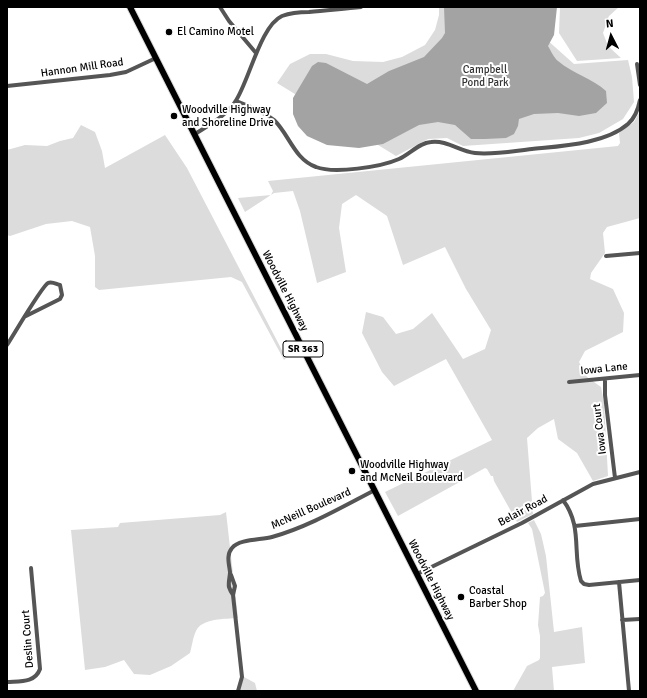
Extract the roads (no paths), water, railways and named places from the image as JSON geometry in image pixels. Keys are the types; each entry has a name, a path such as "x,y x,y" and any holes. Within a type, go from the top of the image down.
{"main road":[{"name":"Woodville Highway","path":"130,7 375,490 473,690"}],"street":[{"path":"220,7 229,21 256,53"},
{"path":"195,134 225,113 236,101 246,81 256,53 272,25 282,16 291,13 361,7"},
{"name":"Hannon Mill Road","path":"7,86 126,72 156,58"},
{"path":"637,64 640,85"},
{"path":"236,101 261,111 281,128 298,154 307,162 316,167 329,170 381,165 401,158 428,142 436,141 464,150 485,153 528,150 590,141 616,132 628,124 636,114 640,102"},
{"path":"606,256 640,253"},
{"path":"7,345 44,287 48,283 54,282 60,285 62,295 60,299 26,316"},
{"name":"Iowa Lane","path":"569,382 640,375"},
{"name":"Iowa Court","path":"605,378 605,395 615,478"},
{"name":"Belair Road","path":"417,574 522,523 593,484 640,472"},
{"name":"McNeill Boulevard","path":"238,691 242,677 233,595 228,585 230,572 228,556 232,548 242,542 267,538 288,531 375,490"},
{"path":"563,500 570,508 575,526 581,581 584,584 589,585 640,580"},
{"path":"575,526 640,520"},
{"name":"Deslin Court","path":"7,682 32,679 36,677 40,669 31,568"},
{"path":"619,582 629,691"},
{"path":"622,620 640,619"}],"place":[{"name":"El Camino Motel","path":"169,32"},
{"name":"Woodville Highway and Shoreline Drive","path":"174,116"},
{"name":"Woodville Highway and McNeil Boulevard","path":"352,471"},
{"name":"Coastal Barber Shop","path":"461,597"}],"park label":[{"name":"Campbell Pond Park","path":"485,76"}]}
